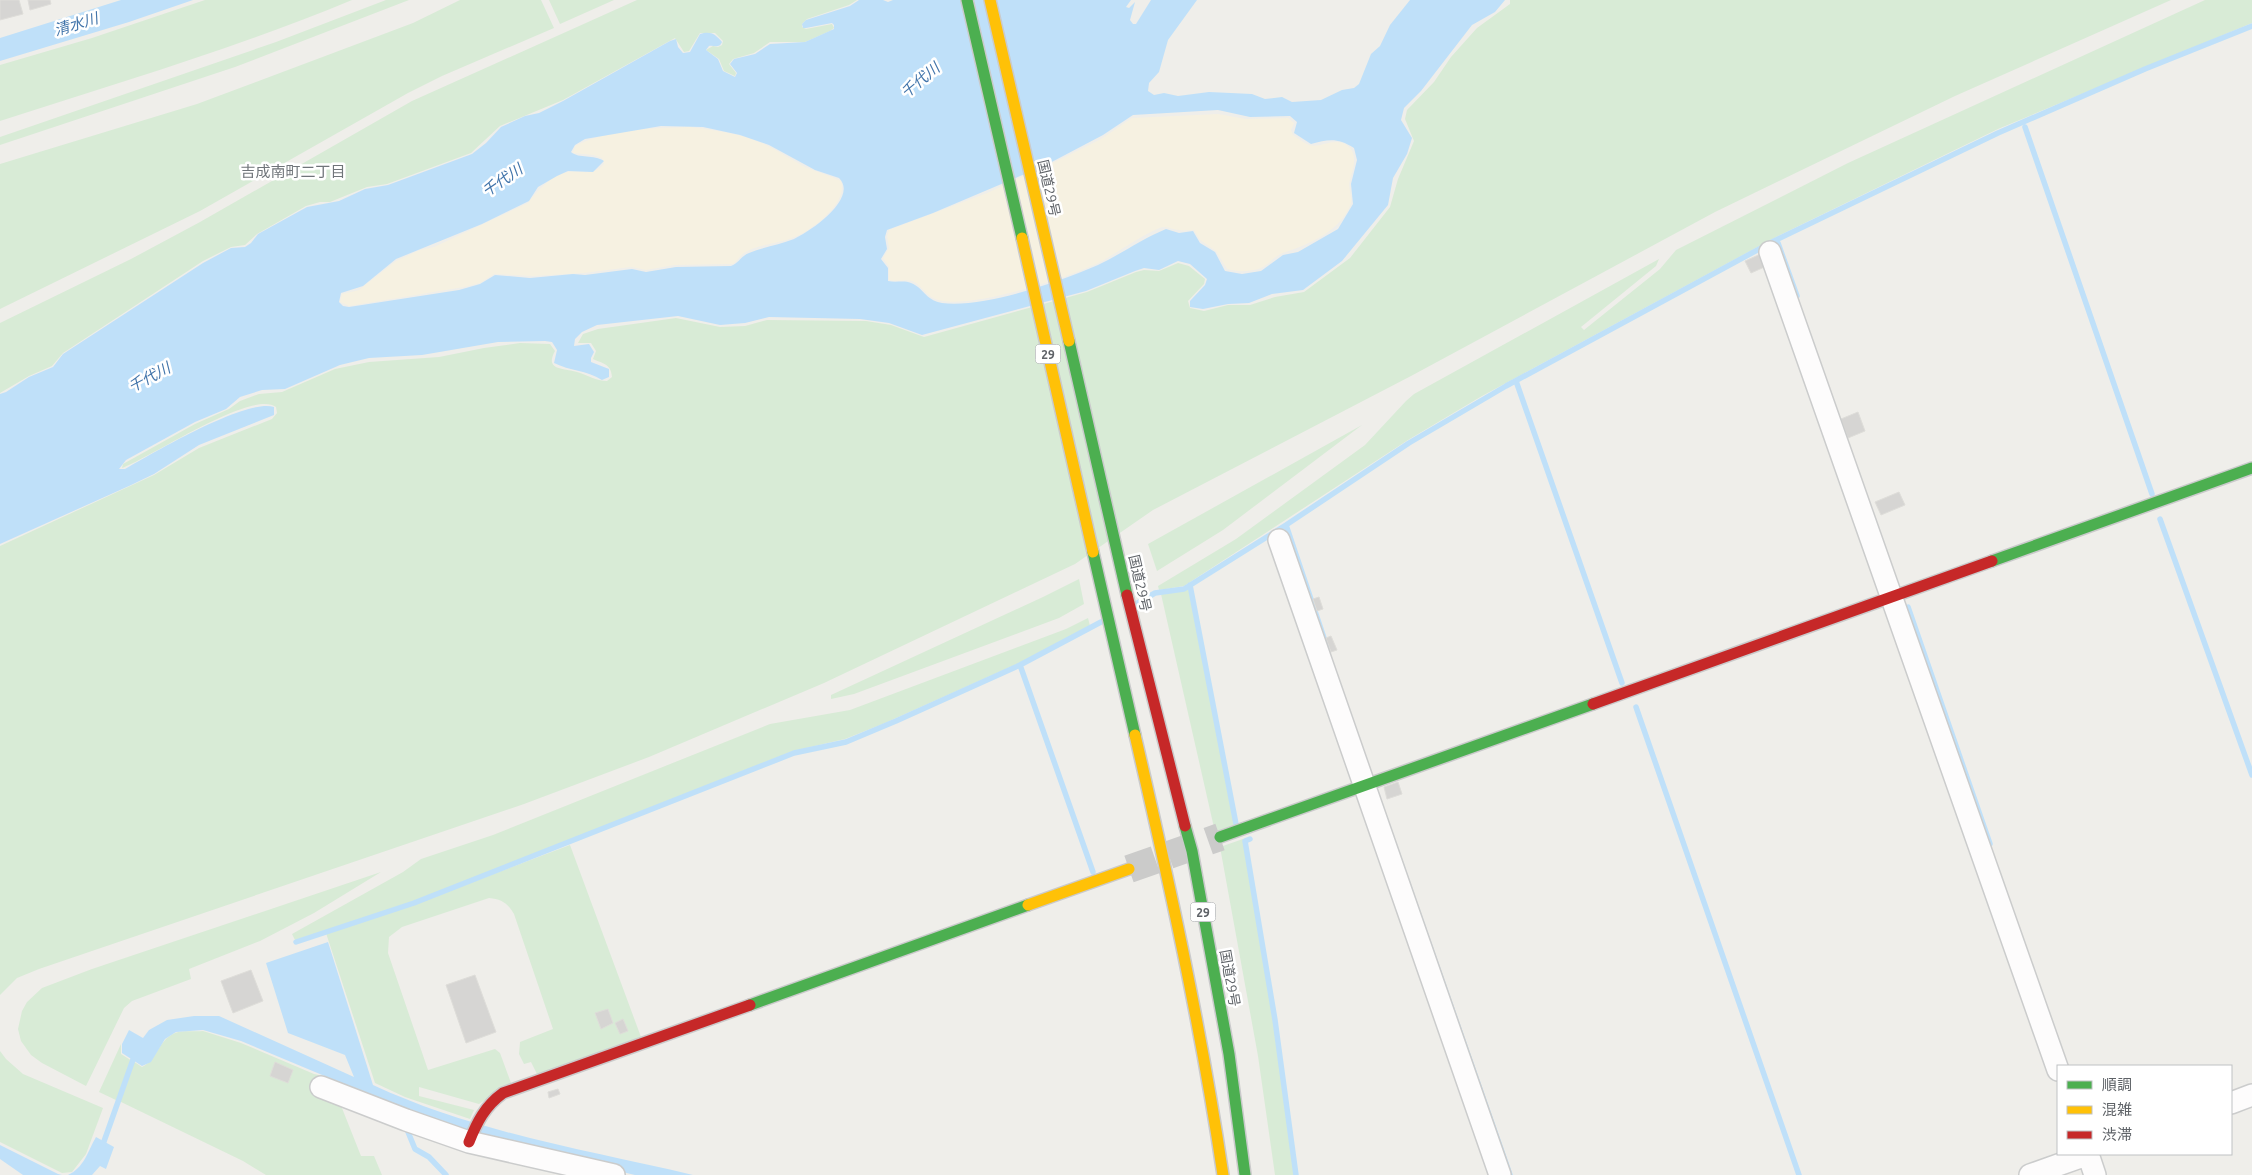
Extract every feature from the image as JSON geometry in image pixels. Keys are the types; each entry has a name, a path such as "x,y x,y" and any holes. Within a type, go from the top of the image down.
{"main road":[{"name":"29","path":"965,0 978,48 1166,870 1208,1075 1223,1175"},
{"name":"国道29号","path":"990,0 1141,654 1192,851 1229,1054 1245,1175"},
{"name":"29","path":"1047,245 1051,206"},
{"path":"1220,837 2252,468"},
{"path":"469,1142 478,1116 489,1103 503,1093 1129,869"}],"street":[{"path":"1770,252 2057,1067"},
{"path":"1279,540 1500,1175"},
{"path":"321,1087 469,1142 614,1175"},
{"path":"2232,1103 2252,1095"},
{"path":"2030,1175 2085,1155"},
{"path":"2088,1155 2095,1175"}],"green space":[{"path":"205,0 352,0 265,34 133,79 0,121 0,65 92,38"},
{"path":"386,0 409,0 235,67 0,145 0,137 276,42"},
{"path":"460,0 541,0 554,28 442,76 408,93 200,211 0,309 0,164 197,104 413,23"},
{"path":"549,0 614,0 560,24"},
{"path":"637,0 857,0 849,5 807,19 802,24 802,27 806,29 832,24 834,28 830,31 805,42 770,42 754,53 733,59 729,64 736,73 735,76 724,71 719,59 706,50 713,46 718,47 722,45 723,41 715,33 700,33 689,51 684,52 675,38 563,100 500,126 471,153 387,184 367,187 330,202 320,202 306,206 257,234 245,245 231,247 203,261 63,353 52,366 29,376 0,393 0,323 131,259 200,222 412,101"},
{"path":"1510,0 2171,0 1955,96 1715,212 1411,376 1153,510 1075,564 824,683 649,757 524,804 39,969 17,978 0,995 0,546 154,475 199,448 272,419 277,413 276,407 264,404 224,416 122,468 123,464 195,424 229,409 240,401 259,394 282,392 335,369 369,362 439,357 520,343 550,344 555,351 552,362 557,368 607,381 612,377 610,369 593,359 596,351 591,343 578,343 583,334 598,329 676,318 720,327 745,326 767,320 866,321 891,325 924,337 1087,292 1136,272 1144,270 1159,271 1178,263 1189,266 1205,279 1204,284 1188,301 1190,308 1204,311 1228,305 1250,305 1275,297 1304,292 1350,258 1390,207 1398,179 1414,141 1405,119 1407,110 1434,82 1451,57 1477,28 1510,4"},
{"path":"2205,0 2252,0 2252,23 1998,129 1776,237 1482,396 1408,440 1184,586 1159,590 1158,586 1236,539 1365,445 1414,394 1659,259 1656,266 1581,327 1584,330 1660,269 1676,250 1848,163"},
{"path":"1362,425 1223,530 1157,571 1148,544"},
{"path":"1079,579 1084,604 1059,618 854,694 831,699 831,695"},
{"path":"1189,588 1234,825 1215,832 1161,594 1183,591"},
{"path":"1088,618 1090,626 1019,663 845,739 793,751 413,902 295,940 292,934 403,872 421,859 493,835 770,724 850,710 1066,629"},
{"path":"1243,839 1273,1019 1294,1175 1275,1175 1258,1056 1220,847"},
{"path":"570,845 641,1037 537,1074 531,1062 524,1064 519,1054 520,1042 553,1029 514,914 504,902 489,898 402,927 389,937 388,953 428,1070 495,1049 500,1053 511,1083 479,1104 419,1087 419,1096 474,1110 470,1119 405,1097 375,1083 326,933 415,904"},
{"path":"381,872 314,913 260,941 189,969 191,979 132,1001 124,1008 86,1086 42,1063 31,1055 21,1041 18,1029 22,1011 27,1002 42,988 92,969"},
{"path":"203,1031 241,1043 314,1074 328,1077 382,1102 338,1098 361,1156 374,1156 382,1175 266,1175 243,1161 119,1101 133,1061 142,1067 147,1064 165,1040 175,1033"},
{"path":"121,1044 121,1054 132,1061 118,1101 99,1092"},
{"path":"0,1051 23,1074 103,1108 86,1154 72,1172 62,1173 0,1142"}],"sand":[{"path":"1218,114 1246,119 1288,118 1294,123 1291,130 1293,135 1309,145 1339,142 1349,147 1354,158 1349,183 1351,203 1345,215 1322,236 1303,246 1280,254 1261,268 1248,271 1227,269 1216,251 1200,240 1194,230 1164,227 1144,236 1090,267 1049,282 979,300 959,302 937,300 912,281 889,280 889,267 883,258 889,248 887,236 889,230 987,193 1063,158 1101,139 1132,118"},
{"path":"689,127 720,131 768,146 805,167 841,181 842,190 839,198 826,216 800,235 749,250 733,264 675,265 646,270 631,267 584,273 533,276 494,274 480,283 464,287 349,306 340,302 342,294 359,290 396,261 420,250 434,247 528,203 540,189 556,176 568,172 591,172 604,164 602,158 573,153 575,146 588,140 616,133 645,129"}],"water":[{"name":"清水川","path":"121,0 193,0 129,22 0,61 0,38"},
{"name":"千代川","path":"859,0 883,0 888,2 893,0 1131,0 1126,7 1129,8 1135,2 1130,20 1133,24 1136,24 1151,0 1197,0 1168,40 1159,72 1149,83 1148,91 1154,95 1164,93 1178,96 1209,92 1252,94 1265,99 1282,97 1292,102 1321,100 1342,90 1354,88 1359,84 1371,54 1380,46 1390,25 1410,0 1505,0 1495,12 1472,25 1421,91 1404,108 1401,120 1412,138 1407,154 1393,178 1388,205 1342,261 1303,290 1272,294 1249,303 1228,304 1203,309 1190,307 1190,301 1205,285 1207,279 1190,264 1178,261 1159,270 1144,268 1086,291 922,335 889,323 860,319 769,317 745,323 720,325 678,316 597,325 582,332 575,339 574,346 589,344 594,352 591,362 609,369 609,377 602,380 590,374 554,363 557,350 552,342 545,341 498,342 422,355 369,358 340,365 285,389 262,390 240,397 226,409 195,422 126,460 119,469 125,469 156,451 222,418 261,406 274,407 274,415 199,445 154,474 0,544 0,394 29,377 53,367 63,354 203,263 231,248 245,247 258,234 307,207 339,201 365,189 388,185 472,154 501,127 525,116 539,113 563,101 670,41 676,39 678,47 683,53 690,52 700,34 710,33 715,35 722,42 721,44 709,46 706,50 718,59 723,71 735,77 737,73 730,64 734,59 755,54 770,44 805,42 834,29 832,23 806,28 803,28 802,24 806,20 850,6","holes":["1218,110 1250,117 1290,116 1297,122 1294,133 1311,144 1333,140 1343,142 1354,148 1357,160 1351,184 1353,204 1338,229 1298,252 1283,255 1261,271 1242,274 1225,271 1215,252 1200,243 1193,231 1179,233 1166,229 1148,237 1107,261 1082,272 1043,286 979,302 942,303 928,297 911,283 888,281 888,268 881,259 887,249 885,237 887,230 933,213 1046,165 1103,135 1133,115","661,126 703,127 740,135 769,145 815,170 839,178 843,186 843,195 830,213 811,229 794,239 749,253 731,266 676,267 646,272 632,269 585,275 573,274 530,278 495,275 480,284 459,290 349,307 343,306 339,302 341,293 363,286 396,259 482,224 529,201 538,187 557,176 568,171 593,172 604,161 571,152 575,145 585,139"]},
{"path":"1378,790 1513,1175 1510,1175 1374,791"},
{"path":"328,942 373,1085 411,1101 490,1128 693,1175 635,1175 483,1139 382,1100 241,1041 203,1030 176,1032 165,1039 151,1062 142,1066 122,1053 122,1044 129,1030 143,1038 149,1030 167,1020 194,1016 219,1016 354,1077 345,1055 288,1033 266,963"},
{"path":"96,1137 114,1147 106,1169 100,1166 92,1175 68,1175 82,1164"},
{"path":"0,1145 62,1175 23,1175 0,1159"}],"building":[{"path":"0,0 19,0 23,14 0,20"},
{"path":"28,0 50,0 51,4 30,10"},
{"path":"1763,253 1769,265 1751,273 1745,261"},
{"path":"1858,412 1865,431 1848,438 1841,419"},
{"path":"1899,492 1905,505 1881,515 1875,502"},
{"path":"1319,597 1323,609 1317,611 1313,599"},
{"path":"1331,636 1337,650 1331,652 1326,638"},
{"path":"1398,782 1402,794 1387,799 1384,787"},
{"path":"251,970 263,1001 233,1013 221,981"},
{"path":"475,975 496,1032 466,1043 446,985"},
{"path":"608,1009 613,1023 601,1029 595,1013"},
{"path":"623,1019 628,1031 620,1034 615,1023"},
{"path":"275,1062 293,1070 288,1083 270,1076"},
{"path":"558,1089 560,1094 549,1098 548,1092"}],"waterway":[{"path":"1136,604 1155,593 1184,589 1286,525 1409,443 1506,386 1774,241 1998,133 2145,69 2252,26"},
{"path":"2025,127 2152,494"},
{"path":"1778,243 1797,296"},
{"path":"1516,381 1622,683"},
{"path":"2160,519 2252,775"},
{"path":"1286,525 1327,647"},
{"path":"1190,585 1236,824"},
{"path":"1908,607 1990,844"},
{"path":"296,942 414,903 794,753 846,742 1020,665 1101,622"},
{"path":"1020,665 1093,872"},
{"path":"1636,707 1799,1175"},
{"path":"1250,839 1245,841 1275,1020 1296,1175"},
{"path":"102,1147 135,1054"},
{"path":"406,1127 415,1149 429,1157 446,1175"}],"tunnel":[{"path":"1129,869 1220,837"}],"traffic: fast":[{"path":"967,0 1022,238"},
{"path":"1069,341 1127,595"},
{"path":"1992,561 2252,468"},
{"path":"1093,552 1135,735"},
{"path":"1220,837 1593,704"},
{"path":"1185,826 1192,851 1229,1054 1245,1175"},
{"path":"750,1005 1028,905"}],"traffic: slow":[{"path":"990,0 1069,341"},
{"path":"1022,238 1093,552"},
{"path":"1135,735 1184,954 1205,1064 1223,1175"},
{"path":"1028,905 1129,869"}],"traffic: jam":[{"path":"1593,704 1992,561"},
{"path":"1127,595 1185,826"},
{"path":"469,1142 482,1115 491,1103 503,1093 750,1005"}],"district":[{"name":"吉成南町二丁目","path":"293,171"}]}
